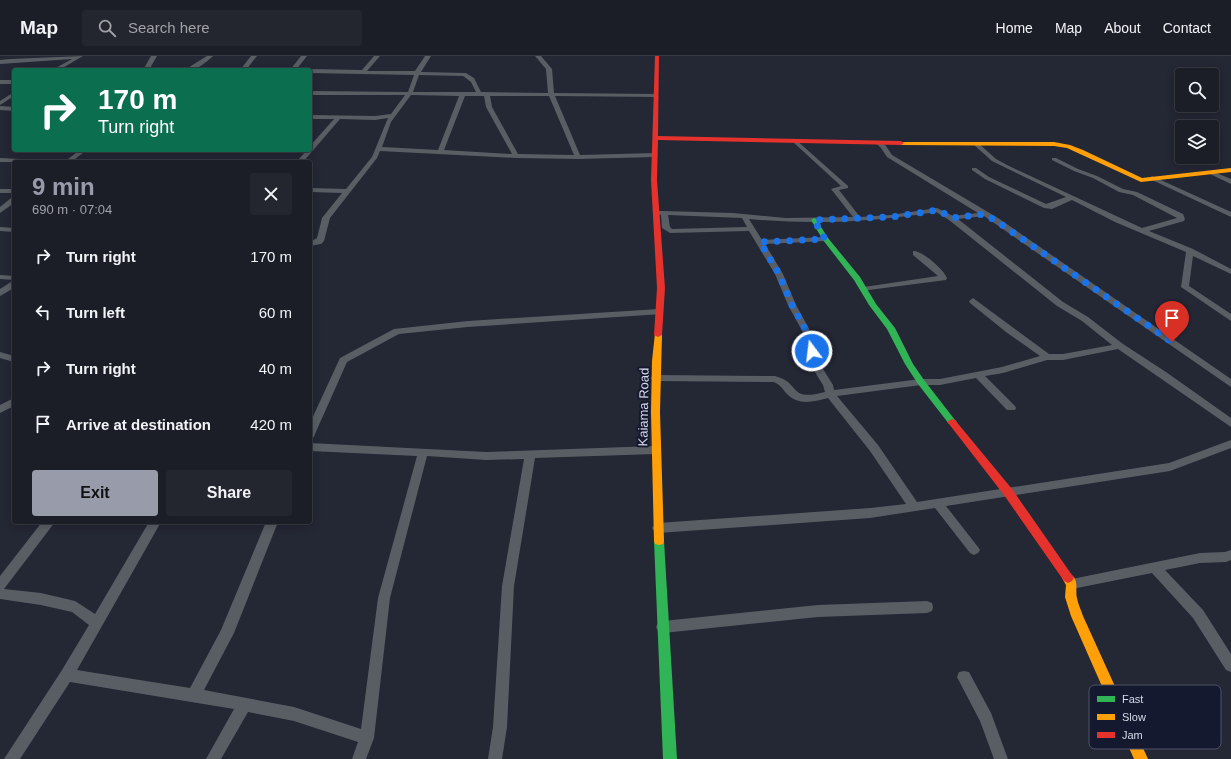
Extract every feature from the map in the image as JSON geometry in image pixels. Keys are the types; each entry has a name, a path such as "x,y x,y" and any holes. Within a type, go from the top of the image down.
{"main road":[{"name":"Kaiama Road","path":"657,56 654,180 660,213 661,288 655,378 655,450 670,759"},
{"path":"656,138 1054,144 1068,146 1141,180 1231,170"},
{"path":"814,220 825,239 864,289 873,305 891,328 909,364 921,382 1008,492 1072,584 1071,597 1077,616 1108,685"},
{"path":"1137,749 1141,759"}],"street":[{"path":"0,68 15,60 27,56"},
{"path":"0,62 15,60 64,59 80,56"},
{"path":"59,68 80,56"},
{"path":"147,68 154,56"},
{"path":"191,68 203,62 210,56"},
{"path":"245,68 254,56"},
{"path":"295,68 304,56"},
{"path":"363,72 377,56"},
{"path":"312,244 322,239 326,218 375,157 388,122 410,93 417,74 428,56"},
{"path":"538,56 549,69 551,94 578,157"},
{"path":"312,71 467,74 476,85 479,94"},
{"path":"0,82 12,82"},
{"path":"440,152 462,93"},
{"path":"312,94 656,94"},
{"path":"487,94 489,107 516,156"},
{"path":"0,103 12,95"},
{"path":"0,108 12,109"},
{"path":"312,117 338,118 392,116"},
{"path":"312,148 338,118"},
{"path":"795,140 846,187 834,189 858,219"},
{"path":"878,142 884,147 889,156 995,220 1231,384"},
{"path":"975,143 999,163 1033,178 1054,190 1073,197 1190,251 1231,272"},
{"path":"379,149 516,156 578,157 655,155"},
{"path":"70,160 81,152"},
{"path":"301,160 308,152"},
{"path":"1054,159 1076,170 1095,177 1121,191 1135,193 1180,216 1181,219 1143,230"},
{"path":"0,160 12,161"},
{"path":"974,169 987,178 1044,206 1049,207 1073,197"},
{"path":"1212,173 1231,182"},
{"path":"1152,178 1231,215"},
{"path":"312,190 349,191"},
{"path":"0,191 12,191"},
{"path":"0,211 12,202"},
{"path":"752,229 670,231 666,228 660,213 744,216 786,220 814,220 891,217 938,210 952,218 1060,304 1085,319 1120,346 1163,374 1231,423"},
{"path":"952,218 984,214"},
{"path":"744,216 779,274 792,305 809,336 818,369 828,385 830,394 874,448 914,508"},
{"path":"0,229 12,230"},
{"path":"760,242 825,239"},
{"path":"1190,251 1185,288 1231,318"},
{"path":"864,289 943,278 941,273 916,253"},
{"path":"0,277 12,278"},
{"path":"0,293 12,285"},
{"path":"973,301 1009,330 1047,357"},
{"path":"312,426 315,413 342,360 397,331 484,323 659,312"},
{"path":"655,378 770,378 781,381 795,396 803,400 830,394 921,382 940,382 978,375 1047,357 1063,357 1120,346"},
{"path":"0,355 12,358"},
{"path":"978,375 1011,408"},
{"path":"0,410 12,402"},
{"path":"658,528 870,513 914,508 1170,467 1231,444"},
{"path":"312,447 486,456 655,450"},
{"path":"358,759 368,738 384,598 423,452"},
{"path":"494,759 500,727 508,586 530,455"},
{"path":"938,504 974,550"},
{"path":"0,585 47,524"},
{"path":"11,759 67,675 154,524"},
{"path":"194,695 227,633 271,524"},
{"path":"1072,584 1200,558 1226,557 1231,555"},
{"path":"1155,568 1198,614 1231,666"},
{"path":"0,594 41,599 75,607 97,624"},
{"path":"663,627 810,612 927,607"},
{"path":"67,675 194,695 294,714 368,738"},
{"path":"964,677 986,718 1002,759"},
{"path":"213,759 244,705"}],"traffic: fast":[{"path":"814,220 825,239 857,279 873,305 891,328 909,364 921,382 952,422"},
{"path":"659,541 670,759"}],"traffic: slow":[{"path":"901,143 1054,144 1068,146 1141,180 1231,170"},
{"path":"658,335 655,412 659,541"},
{"path":"1068,578 1072,584 1071,597 1077,616 1108,685"},
{"path":"1137,749 1141,759"}],"traffic: jam":[{"path":"657,56 654,180 661,288 658,335"},
{"path":"656,138 901,143"},
{"path":"952,422 1008,492 1068,578"}],"route":[{"path":"812,351 809,336 804,325 792,305 779,274 760,242 825,239 814,220 891,217 938,210 952,218 984,214 995,220 1172,342"}]}
